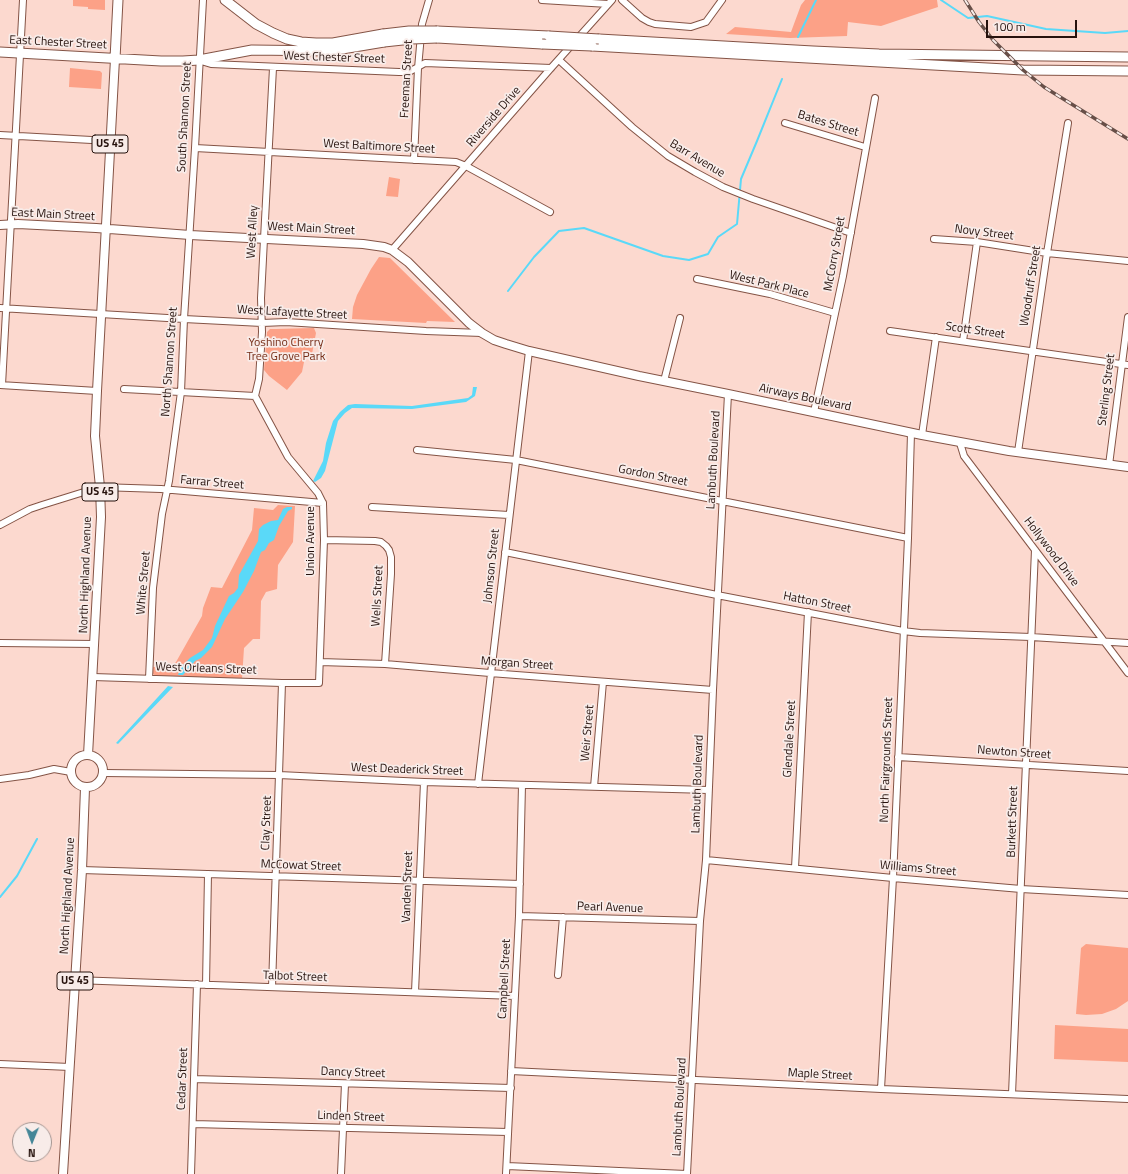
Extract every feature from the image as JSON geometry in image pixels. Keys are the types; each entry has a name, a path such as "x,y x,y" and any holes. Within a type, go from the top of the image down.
{"highway":[{"name":"US 45","path":"115,59 118,0"},
{"path":"225,0 256,24 273,34 287,39 316,44 383,38 412,39 437,34 550,36 879,54 1128,57"},
{"path":"437,34 542,44 1023,70 1128,72"},
{"path":"199,60 252,50 330,51 383,38"},
{"name":"East Chester Street","path":"0,52 115,59"},
{"name":"West Chester Street","path":"115,59 161,62 199,60"}],"main road":[{"name":"US 45","path":"105,229 115,59"},
{"name":"East Main Street","path":"0,225 49,225 105,229"},
{"name":"West Main Street","path":"105,229 363,244 392,250 408,262 469,323 482,333"},
{"name":"North Highland Avenue","path":"88,755 101,517 100,487 95,436 105,229"},
{"name":"Airways Boulevard","path":"482,333 500,342 529,351 911,433 960,443 1128,467"},
{"path":"88,755 94,756 102,763 104,773 102,778 95,786 85,788 79,786 75,782 72,778 71,772 74,762 78,758 88,755"},
{"name":"North Highland Avenue","path":"63,1174 82,870 85,788"}],"street":[{"path":"23,0 11,224 3,308 1,385 97,391"},
{"name":"South Shannon Street","path":"190,235 202,0"},
{"name":"Freeman Street","path":"414,160 418,68 422,24 429,0"},
{"path":"542,0 610,2"},
{"path":"622,0 642,18 649,22 655,24 692,27 706,22 722,0"},
{"name":"Riverside Drive","path":"392,250 610,2"},
{"name":"West Chester Street","path":"199,60 211,64 273,68 399,72 409,72 425,63 551,68"},
{"name":"Barr Avenue","path":"559,60 618,114 668,156 735,192 851,233"},
{"name":"West Alley","path":"255,396 258,379 262,323 261,298 273,68"},
{"name":"McCorry Street","path":"814,412 851,233 874,98"},
{"name":"Bates Street","path":"785,123 865,147"},
{"name":"Woodruff Street","path":"1018,452 1032,350 1068,123"},
{"path":"0,135 110,141"},
{"name":"West Baltimore Street","path":"195,148 456,162 550,212"},
{"name":"North Shannon Street","path":"168,490 181,392 190,235"},
{"name":"Novy Street","path":"934,239 977,242 1128,261"},
{"path":"963,341 977,242"},
{"name":"West Park Place","path":"697,279 770,294 835,313"},
{"name":"West Lafayette Street","path":"3,308 184,319 262,323 286,322 482,333"},
{"path":"664,381 680,318"},
{"name":"Sterling Street","path":"1109,465 1125,364 1128,318"},
{"name":"Scott Street","path":"890,331 1125,364"},
{"path":"922,435 936,337"},
{"name":"Johnson Street","path":"478,784 529,351"},
{"path":"124,389 255,396"},
{"name":"Lambuth Boulevard","path":"686,1174 693,1080 700,921 706,860 712,690 728,394"},
{"name":"Union Avenue","path":"255,396 288,457 318,493 323,504 324,540 319,683"},
{"name":"North Fairgrounds Street","path":"881,1089 893,878 908,538 911,433"},
{"name":"Hollywood Drive","path":"960,443 964,456 1128,673"},
{"name":"Gordon Street","path":"417,450 516,460 908,538"},
{"name":"Farrar Street","path":"0,525 36,507 100,487 168,490 323,504"},
{"name":"White Street","path":"149,679 153,588 162,514 168,490"},
{"path":"372,507 509,515"},
{"name":"Wells Street","path":"324,540 375,541 381,542 389,550 391,557 391,574 385,664"},
{"name":"Burkett Street","path":"1012,1094 1035,550"},
{"name":"Hatton Street","path":"505,552 903,631 1128,643"},
{"name":"Glendale Street","path":"795,868 808,612"},
{"path":"0,643 95,644"},
{"name":"Morgan Street","path":"320,662 385,664 490,674 712,690"},
{"name":"West Orleans Street","path":"93,677 319,683"},
{"name":"Weir Street","path":"594,787 603,682"},
{"name":"Clay Street","path":"272,987 282,683"},
{"name":"Newton Street","path":"898,757 1128,771"},
{"path":"0,779 29,775 54,769 71,772"},
{"name":"West Deaderick Street","path":"104,773 279,775 478,784 708,790"},
{"name":"Vanden Street","path":"415,992 424,782"},
{"name":"Campbell Street","path":"506,1174 519,916 522,785"},
{"name":"Williams Street","path":"706,860 1021,889 1128,895"},
{"name":"McCowat Street","path":"82,870 520,884"},
{"path":"206,985 208,874"},
{"name":"Pearl Avenue","path":"519,916 700,921"},
{"path":"558,975 563,917"},
{"name":"Talbot Street","path":"75,980 515,996"},
{"name":"Cedar Street","path":"191,1174 197,984"},
{"path":"0,1064 70,1067"},
{"name":"Maple Street","path":"511,1071 881,1089 1128,1099"},
{"name":"Dancy Street","path":"194,1079 511,1088"},
{"path":"341,1174 345,1084"},
{"name":"Linden Street","path":"193,1124 508,1132"},
{"path":"507,1166 686,1174"}],"green space":[{"path":"73,0 105,0 105,10 73,6"},
{"path":"805,0 937,0 938,7 881,26 848,22 847,36 790,38 726,34 735,27 791,32 801,5"},
{"path":"70,68 100,71 102,73 101,89 69,87"},
{"path":"389,177 400,179 398,197 386,196"},
{"path":"379,257 390,258 455,322 427,321 426,323 352,319 353,307 357,295"},
{"name":"Yoshino Cherry Tree Grove Park","path":"314,328 316,333 312,354 309,357 305,357 302,372 287,390 269,376 264,370 267,332 270,329"},
{"path":"278,505 295,506 293,542 278,565 277,589 266,592 261,601 260,639 253,639 244,648 242,679 157,677 152,673 153,667 168,667 172,666 176,662 202,616 203,608 211,587 222,588 252,530 254,508 273,510"},
{"path":"1086,944 1128,948 1128,1001 1116,1009 1102,1014 1076,1014 1081,948"},
{"path":"1055,1025 1128,1029 1128,1062 1054,1059"}],"water":[{"path":"473,387 477,387 475,396 466,402 412,409 352,408 338,421 325,471 321,478 315,482 313,481 323,461 326,443 333,421 348,405 412,406 468,398 472,395"},
{"path":"292,507 292,509 288,511 279,526 274,540 269,543 265,550 261,552 254,571 243,592 225,619 212,647 201,658 195,661 183,675 178,675 181,667 190,658 203,650 212,638 215,626 229,596 238,588 239,575 258,541 259,529 271,521 278,520 283,509"},
{"path":"168,686 173,687 118,744 116,743"}],"waterway":[{"path":"798,37 816,0"},
{"path":"941,0 968,18 987,16 1046,29 1105,33 1128,31"},
{"path":"508,291 534,257 559,231 584,228 663,256 689,260 708,254 718,237 737,224 741,179 782,79"},
{"path":"0,897 17,876 37,839"}],"railway":[{"path":"965,0 993,40 1023,70 1044,87 1128,139"}]}
